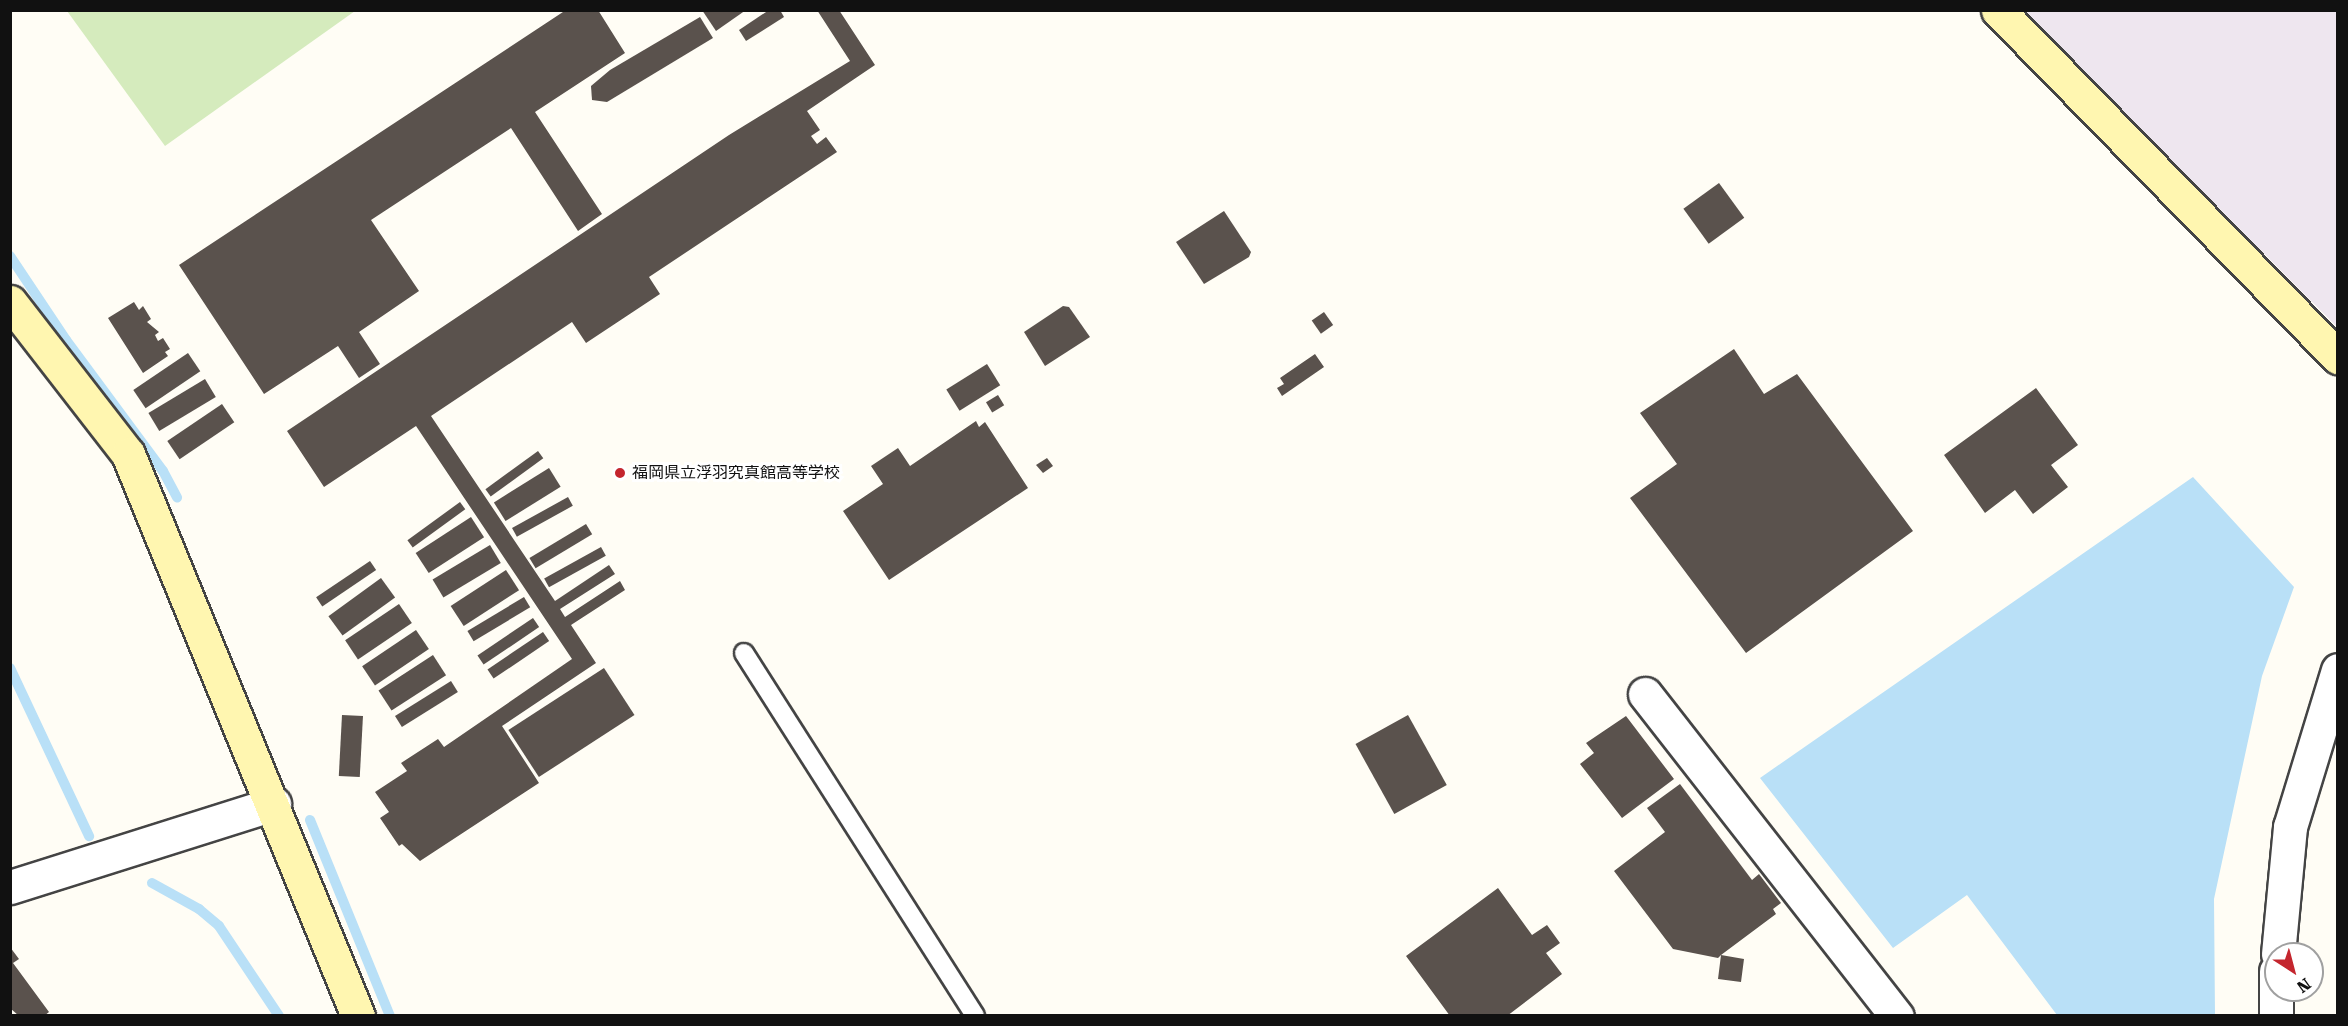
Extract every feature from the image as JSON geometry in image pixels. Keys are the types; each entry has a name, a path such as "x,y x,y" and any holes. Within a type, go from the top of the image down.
{"street":[{"path":"1998,10 2337,357"},
{"path":"10,302 128,454 274,804 358,1016"},
{"path":"2279,942 2290,827 2337,670"},
{"path":"1645,694 1897,1016"},
{"path":"10,887 274,804"}],"lane":[{"path":"744,653 975,1016"}],"shaded area":[{"path":"2023,11 2337,11 2337,327"}],"green space":[{"path":"67,11 355,11 165,146"}],"water":[{"path":"2193,477 2294,587 2262,676 2214,899 2215,1015 2057,1015 1967,895 1893,948 1760,778"}],"building":[{"path":"566,10 598,10 625,53 535,112 602,214 578,231 511,128 371,220 419,291 359,332 380,364 359,378 338,346 264,394 179,265"},
{"path":"702,10 746,10 716,31"},
{"path":"769,10 780,10 784,17 746,41 739,30"},
{"path":"817,10 839,10 875,65 807,111 820,130 811,136 817,144 826,137 837,152 649,277 660,294 586,343 572,322 431,416 555,601 609,565 615,574 560,609 565,617 620,581 625,590 571,625 596,663 502,726 539,783 420,861 402,844 399,846 380,818 389,812 375,792 407,771 401,763 438,739 444,747 572,659 416,426 324,487 287,431 729,135 850,61"},
{"path":"700,17 713,38 607,102 592,100 591,86 610,70"},
{"path":"1719,183 1744,218 1709,244 1683,209"},
{"path":"1224,211 1251,252 1249,257 1204,284 1176,242"},
{"path":"134,302 139,310 143,306 151,319 147,322 159,332 155,335 158,341 163,338 170,349 165,352 168,356 143,373 108,318"},
{"path":"1063,306 1069,307 1090,337 1045,366 1024,332"},
{"path":"1324,312 1333,325 1321,334 1312,321"},
{"path":"1734,349 1764,394 1797,374 1913,531 1746,653 1630,498 1677,464 1640,413"},
{"path":"188,353 200,371 146,408 133,390"},
{"path":"1315,354 1324,367 1282,396 1277,388 1284,384 1280,378"},
{"path":"987,364 1000,385 960,411 946,389"},
{"path":"205,379 216,397 159,431 148,413"},
{"path":"2036,388 2078,445 2051,465 2068,487 2033,514 2015,490 1985,513 1944,455"},
{"path":"998,395 1004,405 992,412 986,402"},
{"path":"222,404 234,422 180,459 167,441"},
{"path":"976,421 979,427 985,422 1028,488 889,580 843,511 883,484 871,466 898,448 910,466"},
{"path":"538,451 543,458 491,496 485,489"},
{"path":"1047,458 1053,466 1043,473 1036,465"},
{"path":"549,468 561,487 506,521 494,502"},
{"path":"568,497 573,506 517,537 512,528"},
{"path":"460,502 465,509 413,547 407,540"},
{"path":"471,517 484,537 429,573 416,553"},
{"path":"586,524 592,534 536,568 529,558"},
{"path":"490,545 501,563 443,598 433,580"},
{"path":"601,547 606,556 549,587 544,579"},
{"path":"370,561 376,570 322,606 316,597"},
{"path":"506,570 519,590 464,626 451,606"},
{"path":"381,578 395,597 343,636 328,616"},
{"path":"524,597 530,607 474,641 467,631"},
{"path":"399,604 412,623 358,659 345,640"},
{"path":"533,618 539,627 484,665 477,655"},
{"path":"416,630 429,649 375,685 362,666"},
{"path":"543,632 549,641 494,679 487,669"},
{"path":"433,655 446,675 392,711 378,690"},
{"path":"604,668 634,715 539,777 508,730"},
{"path":"451,681 458,692 402,727 395,716"},
{"path":"342,715 363,716 360,777 339,776"},
{"path":"1408,715 1447,785 1394,814 1356,744"},
{"path":"1626,716 1674,779 1622,818 1580,764 1594,753 1586,743"},
{"path":"1680,784 1752,880 1759,874 1781,903 1773,909 1776,914 1718,958 1673,949 1614,871 1665,832 1647,808"},
{"path":"1498,888 1532,935 1547,925 1560,943 1546,953 1562,974 1507,1016 1450,1016 1406,956"},
{"path":"10,947 19,959 13,963 49,1012 44,1016 19,1016 10,1008"},
{"path":"1721,955 1744,959 1741,982 1718,979"}],"waterway":[{"path":"10,256 66,340 163,471 177,497"},
{"path":"10,668 89,836"},
{"path":"310,820 390,1016"},
{"path":"152,883 199,909 219,926 279,1016"}],"place":[{"name":"福岡県立浮羽究真館高等学校","path":"620,473"}]}
